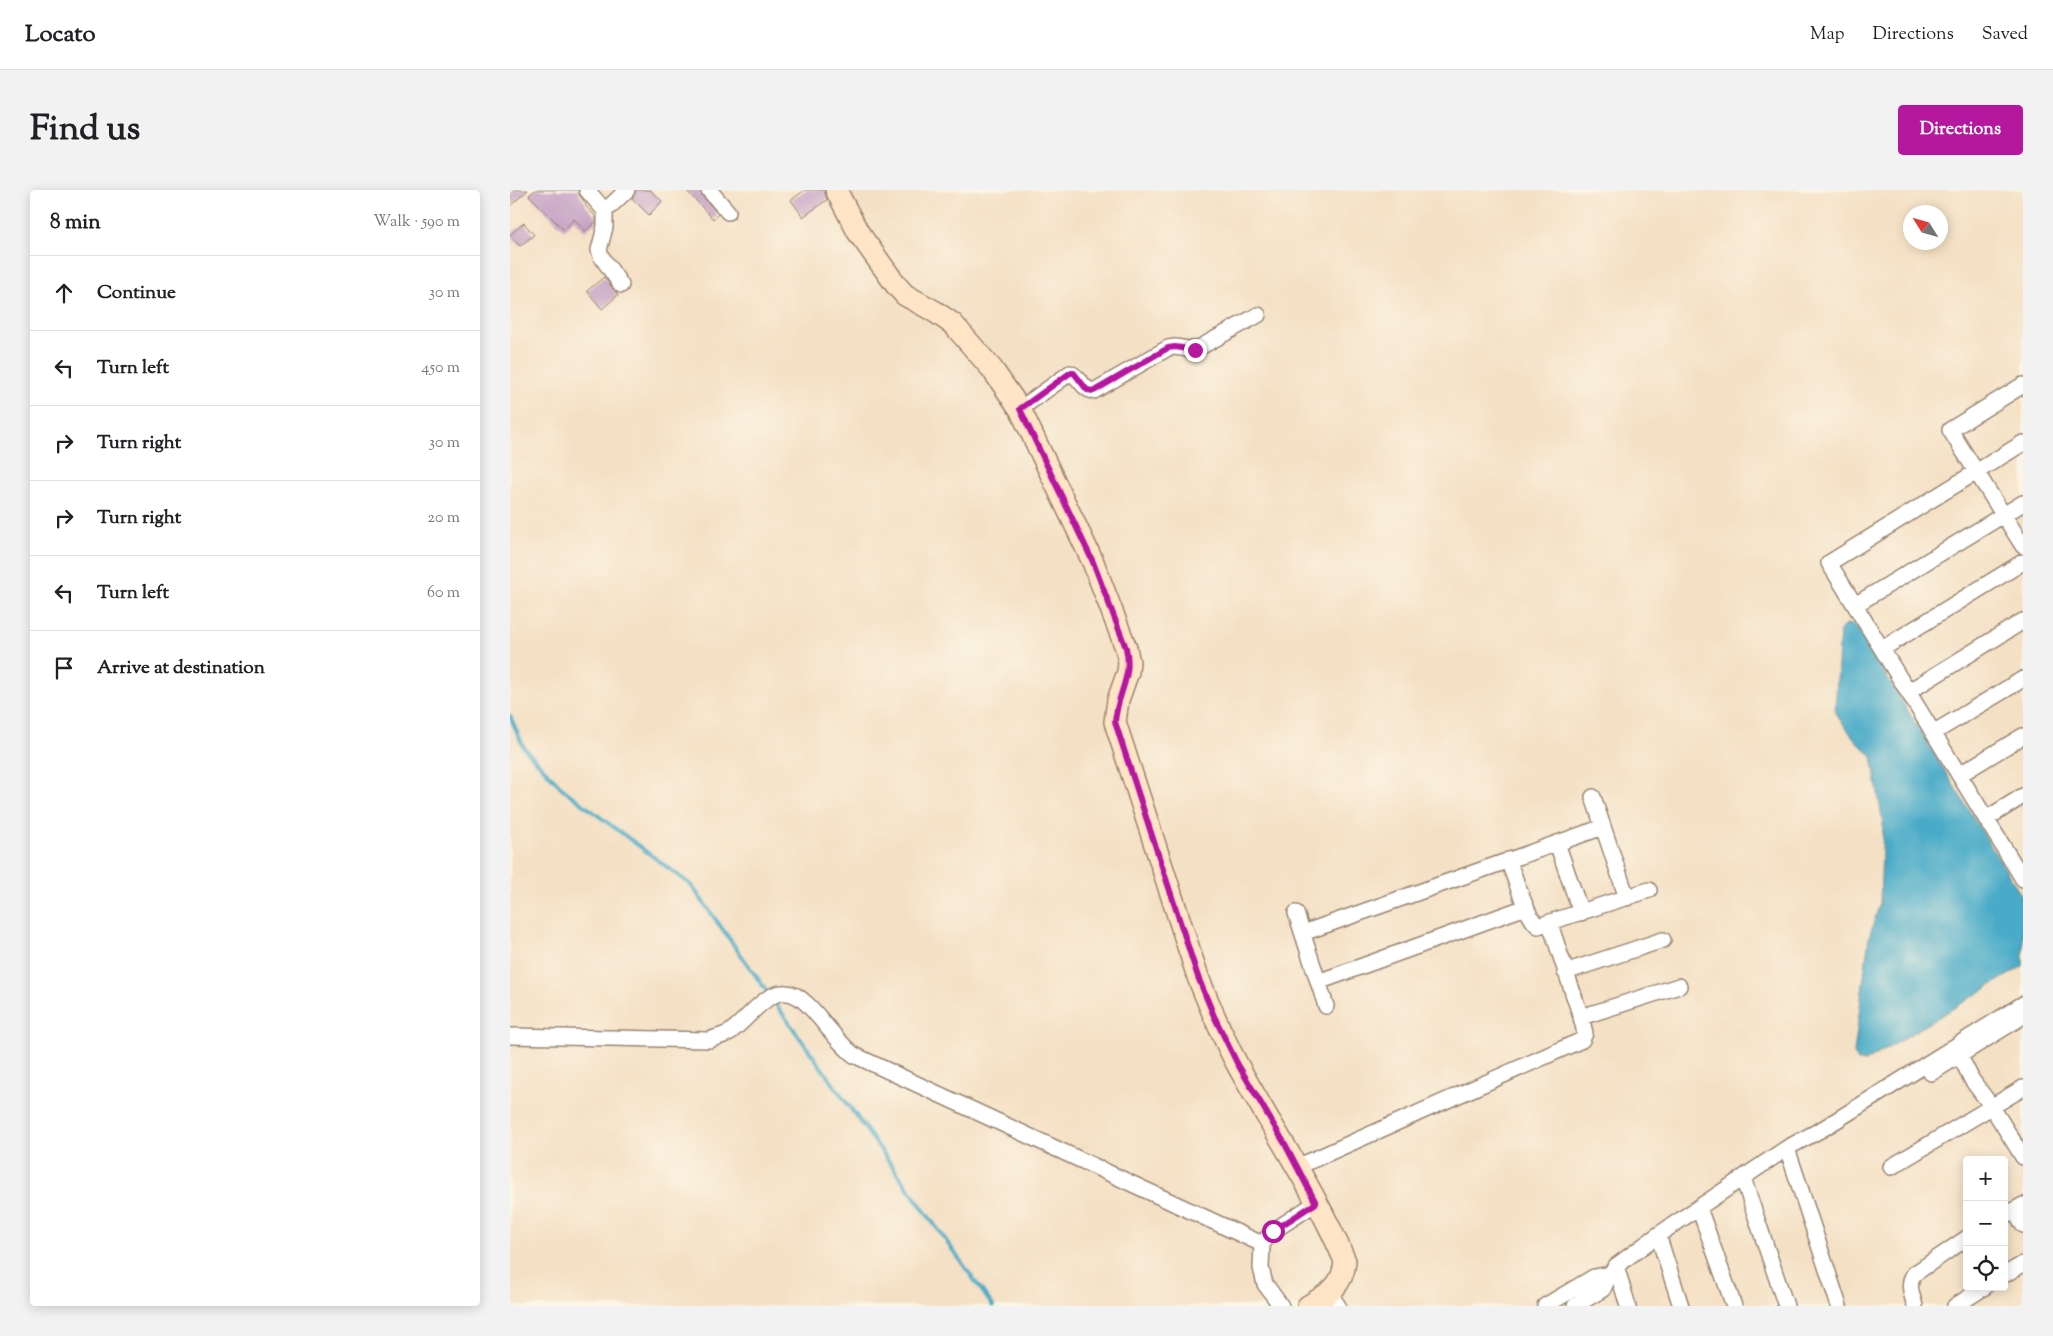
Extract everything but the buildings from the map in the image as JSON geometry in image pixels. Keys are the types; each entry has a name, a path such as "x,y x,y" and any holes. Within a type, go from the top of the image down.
{"street":[{"path":"586,190 605,211 605,227 599,250 621,285"},
{"path":"605,211 627,190"},
{"path":"709,190 728,212"},
{"path":"836,190 858,232 896,285 905,295 953,324 992,369 1020,409 1093,562 1126,648 1129,662 1128,672 1118,700 1115,722 1198,977 1214,1016 1237,1063 1297,1167 1345,1261 1342,1277 1323,1302"},
{"path":"1020,409 1070,373 1074,373 1087,390 1094,391 1168,348 1175,347 1195,350 1258,315"},
{"path":"2023,384 1950,430 2023,546"},
{"path":"2023,443 1829,563 1986,819 2018,859 2023,880"},
{"path":"1855,605 2023,503"},
{"path":"1882,649 2023,562"},
{"path":"1908,692 2023,621"},
{"path":"1933,733 2023,679"},
{"path":"1959,775 2023,736"},
{"path":"1986,819 2023,796"},
{"path":"1593,798 1627,898"},
{"path":"1302,933 1603,827"},
{"path":"1557,843 1581,913"},
{"path":"1508,860 1526,907 1535,925 1538,926 1550,924 1650,890"},
{"path":"1318,982 1526,907"},
{"path":"1296,913 1326,1006"},
{"path":"1297,1167 1580,1041 1585,1033 1581,1017 1550,924"},
{"path":"1565,972 1663,940"},
{"path":"1581,1017 1679,986"},
{"path":"510,1036 709,1040 729,1033 774,994 791,992 807,1004 841,1044 854,1055 1262,1244"},
{"path":"1544,1306 1594,1277 1613,1270 1658,1235 1787,1148 1824,1128 2023,1004"},
{"path":"1824,1128 1884,1101 2023,1016"},
{"path":"1960,1056 1972,1080 2021,1151"},
{"path":"1891,1166 2023,1088"},
{"path":"1787,1148 1839,1306"},
{"path":"1743,1178 1786,1306"},
{"path":"1281,1306 1266,1284 1261,1268 1262,1244 1273,1231 1316,1203"},
{"path":"1699,1208 1734,1306"},
{"path":"2014,1211 2023,1225"},
{"path":"1658,1235 1681,1306"},
{"path":"1915,1306 1910,1288 1910,1281 1914,1274 1963,1241"},
{"path":"2008,1273 2023,1264"},
{"path":"1575,1306 1603,1289 1613,1270"},
{"path":"1613,1270 1628,1306"},
{"path":"1955,1306 1979,1291"}],"water":[{"path":"1846,624 1855,625 2023,898 2023,966 1865,1062 1858,1061 1854,1053 1869,937 1880,903 1883,825 1872,756 1856,741 1835,713 1840,630"}],"waterway":[{"path":"510,716 524,748 564,790 691,885 768,993"},
{"path":"772,999 993,1306"}],"route":[{"path":"1195,350 1175,347 1168,348 1094,391 1087,390 1074,373 1070,373 1020,409 1093,562 1126,648 1129,662 1128,672 1118,700 1115,722 1198,977 1214,1016 1237,1063 1285,1144 1316,1203 1273,1231"}]}
